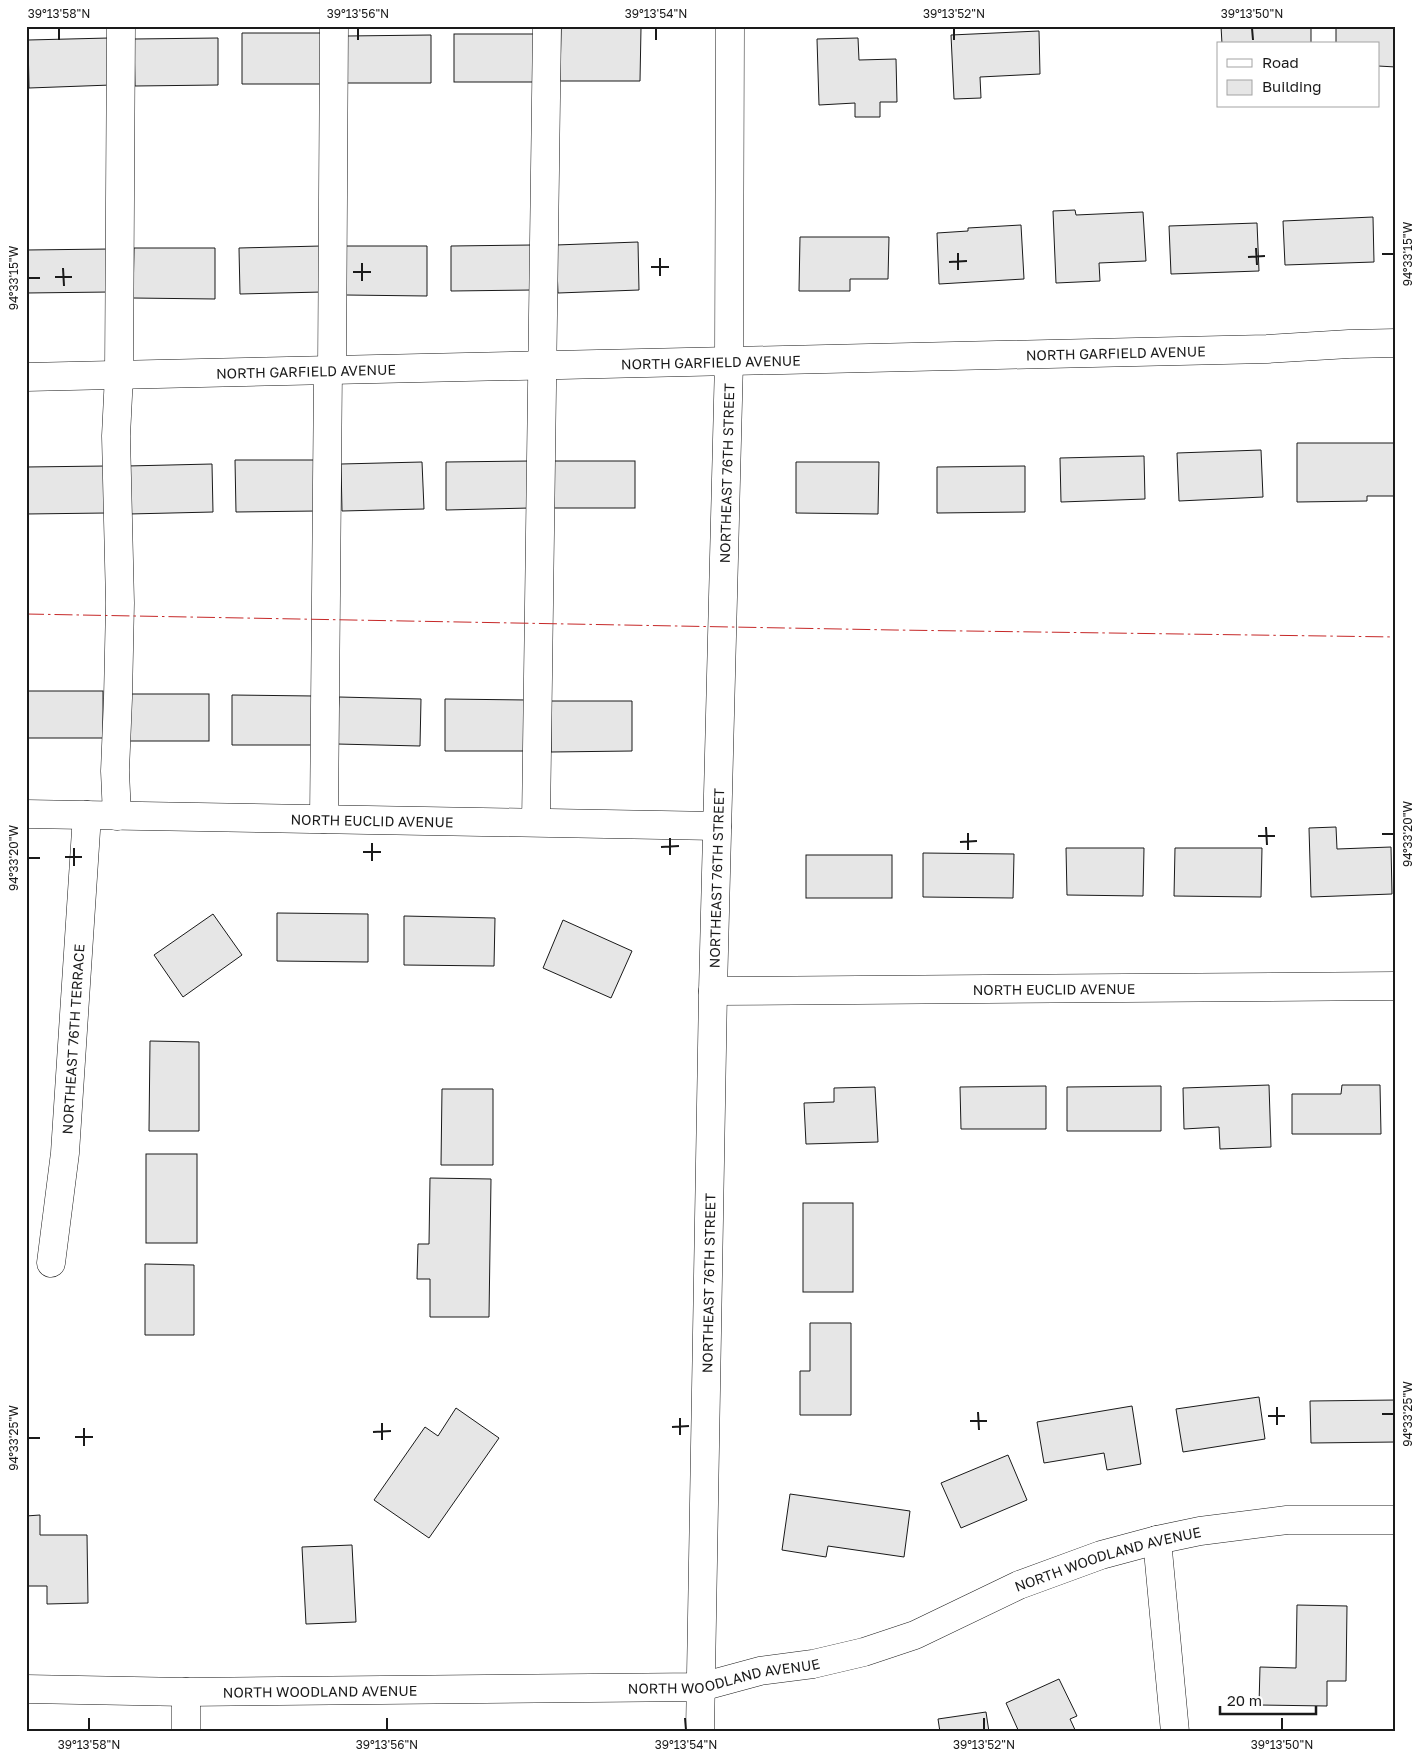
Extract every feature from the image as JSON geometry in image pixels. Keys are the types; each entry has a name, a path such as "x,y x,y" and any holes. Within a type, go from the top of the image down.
{"street":[{"path":"117,816 114,771 120,602 116,436 119,375 122,26"},
{"path":"324,819 334,26"},
{"path":"536,822 547,26"},
{"name":"NORTHEAST 76TH STREET","path":"700,1732 713,990 729,361 730,26"},
{"name":"NORTH GARFIELD AVENUE","path":"26,377 1267,349 1396,343"},
{"name":"NORTH EUCLID AVENUE","path":"26,814 717,826"},
{"name":"NORTHEAST 76TH TERRACE","path":"51,1263 65,1153 87,815"},
{"name":"NORTH EUCLID AVENUE","path":"713,990 1396,986"},
{"name":"NORTH WOODLAND AVENUE","path":"26,1689 186,1692 701,1687 760,1671 812,1664 864,1652 915,1635 1019,1585 1101,1555 1157,1540 1200,1531 1287,1520 1396,1520"},
{"path":"1157,1540 1175,1732"},
{"path":"186,1692 186,1732"}],"building":[{"path":"1221,26 1311,26 1311,42 1222,42"},
{"path":"1336,26 1396,26 1396,67 1380,66 1380,42 1336,42"},
{"path":"561,28 641,28 640,81 560,81"},
{"path":"1039,31 1040,74 980,77 981,98 954,99 951,35"},
{"path":"242,33 323,33 324,84 242,84"},
{"path":"454,34 536,34 536,82 454,82"},
{"path":"431,35 431,83 347,83 347,36"},
{"path":"109,38 111,85 29,88 28,40"},
{"path":"218,38 218,85 135,86 134,39"},
{"path":"858,38 859,60 896,59 897,102 880,102 880,117 855,117 855,103 819,105 817,39"},
{"path":"1075,210 1076,215 1143,212 1146,261 1099,263 1100,281 1056,283 1053,211"},
{"path":"1373,217 1374,262 1285,265 1283,221"},
{"path":"1257,223 1259,271 1171,274 1169,226"},
{"path":"1021,225 1024,279 939,284 937,233 968,231 968,228"},
{"path":"800,237 889,237 888,279 850,279 850,291 799,291"},
{"path":"638,242 639,290 558,293 556,245"},
{"path":"532,245 533,290 451,291 451,246"},
{"path":"321,246 322,292 240,294 239,248"},
{"path":"346,246 427,246 427,296 346,295"},
{"path":"134,248 215,248 215,299 133,298"},
{"path":"110,249 110,292 26,293 26,250"},
{"path":"1297,443 1396,443 1396,496 1367,496 1367,501 1297,502"},
{"path":"1261,450 1263,497 1179,501 1177,453"},
{"path":"1144,456 1145,499 1061,502 1060,458"},
{"path":"235,460 317,460 317,511 236,512"},
{"path":"530,461 530,508 446,510 446,462"},
{"path":"554,461 635,461 635,508 554,508"},
{"path":"422,462 424,509 342,511 341,464"},
{"path":"796,462 879,462 878,514 796,513"},
{"path":"212,464 213,512 129,514 127,466"},
{"path":"106,466 106,513 26,514 26,467"},
{"path":"1025,466 1025,512 937,513 937,467"},
{"path":"26,691 103,691 103,738 26,738"},
{"path":"124,694 209,694 209,741 124,741"},
{"path":"232,695 314,696 314,745 232,745"},
{"path":"339,697 421,699 420,746 337,744"},
{"path":"445,699 527,700 526,751 445,751"},
{"path":"551,701 632,701 632,751 551,752"},
{"path":"1336,827 1337,849 1391,847 1392,894 1311,897 1309,828"},
{"path":"1066,848 1144,848 1143,896 1067,895"},
{"path":"1175,848 1262,848 1261,897 1174,896"},
{"path":"923,853 1014,854 1013,898 923,897"},
{"path":"806,855 892,855 892,898 806,898"},
{"path":"277,913 368,914 368,962 277,961"},
{"path":"213,914 242,955 183,997 154,955"},
{"path":"404,916 495,918 494,966 404,965"},
{"path":"563,920 632,951 611,998 543,968"},
{"path":"150,1041 199,1042 199,1131 149,1131"},
{"path":"1269,1085 1271,1147 1220,1149 1219,1127 1184,1129 1183,1088"},
{"path":"1342,1085 1380,1085 1381,1134 1292,1134 1292,1094 1341,1094"},
{"path":"1046,1086 1046,1129 961,1129 960,1087"},
{"path":"1161,1086 1161,1131 1067,1131 1067,1087"},
{"path":"875,1087 878,1142 806,1144 804,1103 834,1102 834,1088"},
{"path":"442,1089 493,1089 493,1165 441,1165"},
{"path":"146,1154 197,1154 197,1243 146,1243"},
{"path":"430,1178 491,1179 489,1317 430,1317 430,1279 417,1279 418,1244 429,1244"},
{"path":"803,1203 853,1203 853,1292 803,1292"},
{"path":"145,1264 194,1265 194,1335 145,1335"},
{"path":"810,1323 851,1323 851,1415 800,1415 800,1371 810,1371"},
{"path":"1259,1397 1265,1439 1183,1452 1176,1409"},
{"path":"1396,1400 1396,1442 1311,1443 1310,1401"},
{"path":"1132,1406 1141,1464 1107,1470 1104,1453 1044,1463 1037,1422"},
{"path":"456,1408 499,1438 429,1538 374,1500 425,1427 438,1436"},
{"path":"1008,1455 1027,1500 961,1528 941,1483"},
{"path":"790,1494 910,1511 904,1557 828,1546 826,1557 782,1550"},
{"path":"40,1515 40,1535 87,1535 88,1603 47,1604 47,1586 26,1586 26,1516"},
{"path":"352,1545 356,1622 306,1624 302,1547"},
{"path":"1297,1605 1347,1606 1346,1681 1327,1681 1327,1706 1259,1705 1260,1667 1296,1668"},
{"path":"1059,1679 1077,1716 1070,1719 1076,1732 1019,1732 1006,1703"},
{"path":"986,1712 989,1732 940,1732 938,1719"}],"power":[{"path":"26,614 1396,637"}]}
